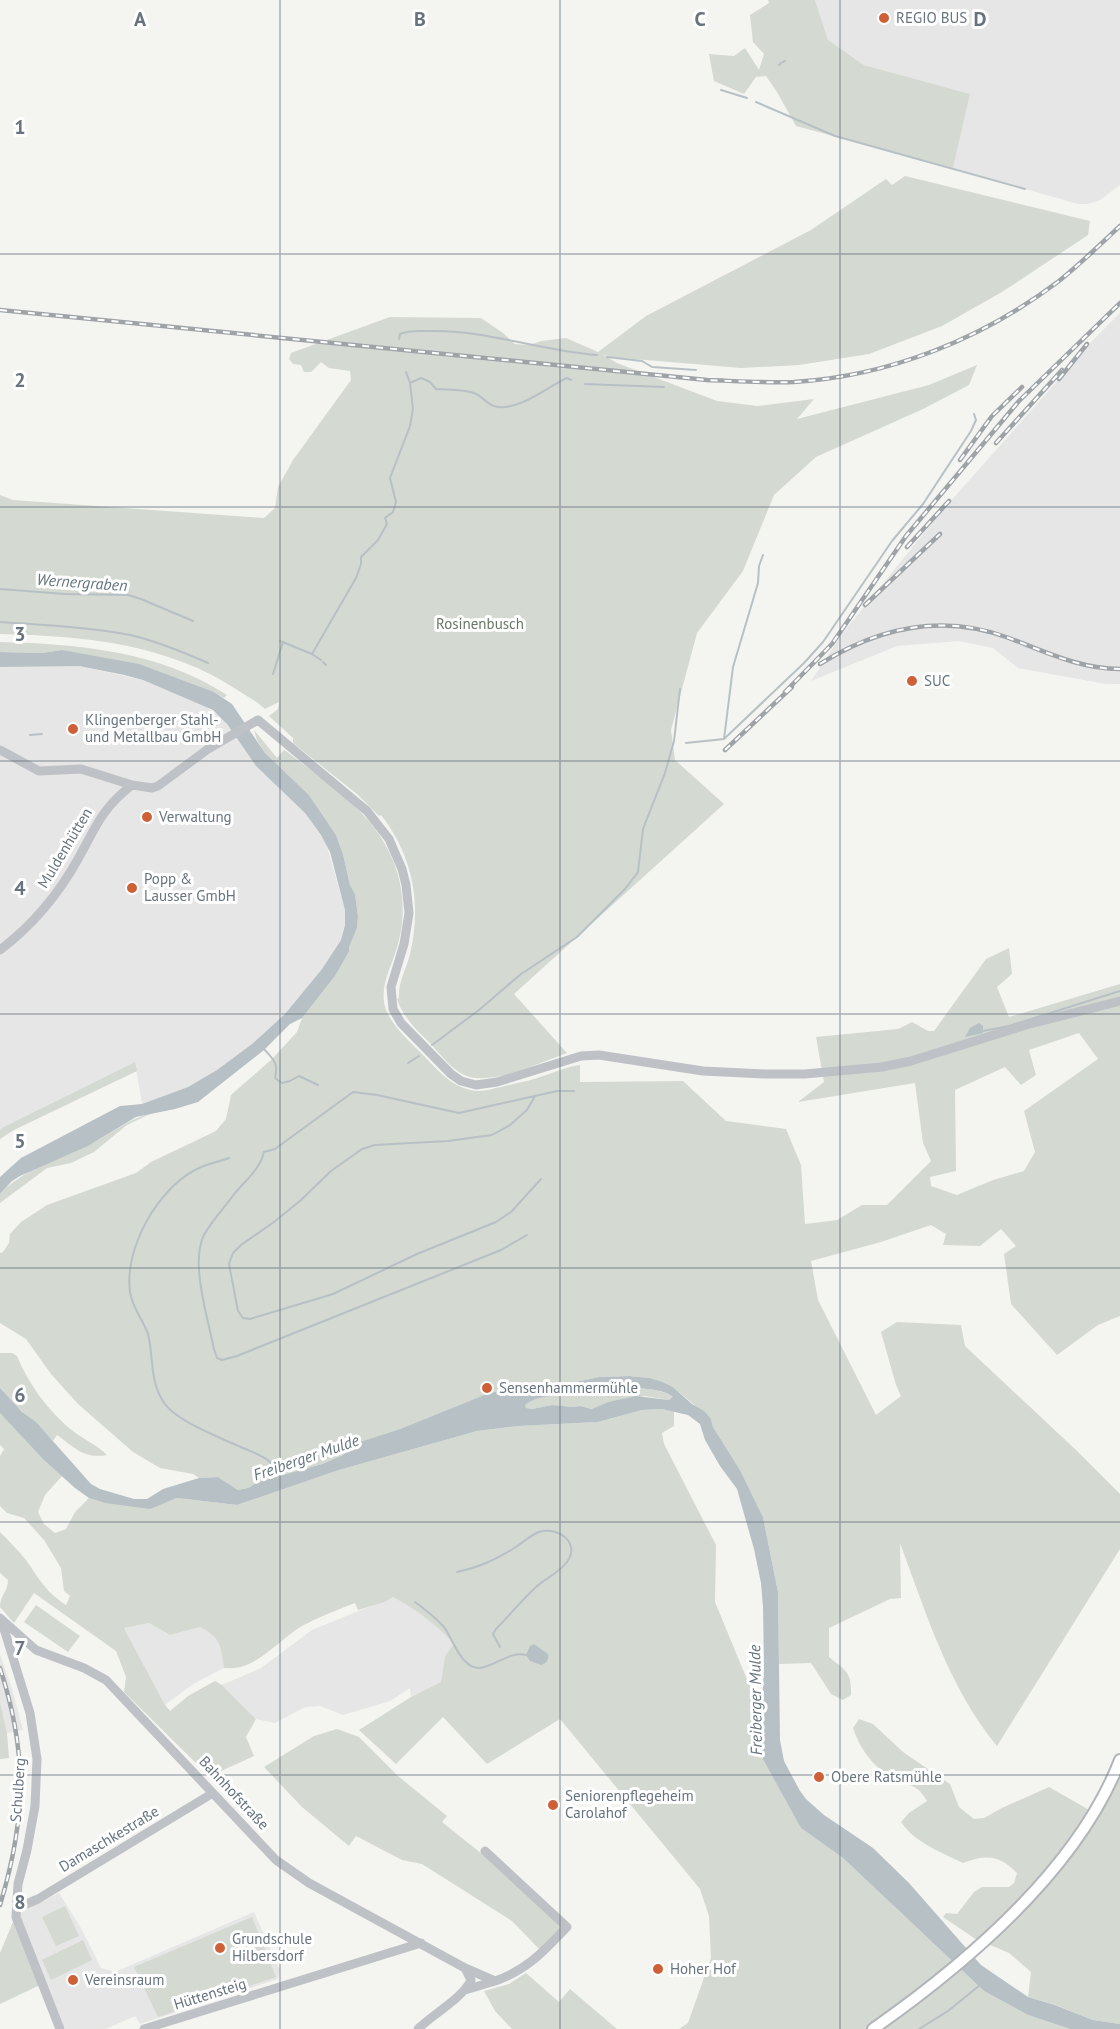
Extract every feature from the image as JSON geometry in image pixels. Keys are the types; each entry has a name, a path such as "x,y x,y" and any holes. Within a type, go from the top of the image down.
{"main road":[{"path":"873,2029 922,1994 1001,1926 1015,1911 1062,1857 1089,1820 1112,1782 1120,1760"}],"street":[{"path":"0,750 39,771 81,769 132,786 152,788 158,786 208,748 258,720 367,811 389,839 402,869 409,913 404,944 391,987 393,1009 401,1023 450,1074 476,1085 497,1082 581,1056 599,1055 703,1071 765,1074 805,1074 882,1067 911,1061 1026,1025 1120,1000"},
{"name":"Muldenhütten","path":"0,950 40,915 79,858 101,815 110,804 132,786"},
{"name":"Bahnhofstraße","path":"0,1619 36,1650 89,1670 106,1680 276,1860 309,1883 465,1968 495,1981"},
{"name":"Schulberg","path":"0,1619 30,1713 37,1759 35,1806 18,1884 16,1917 60,2029"},
{"name":"Damaschkestraße","path":"17,1908 38,1899 213,1793"},
{"path":"418,2029 464,1991 513,1975 528,1965 567,1927 485,1851"},
{"name":"Hüttensteig","path":"144,2029 421,1942"},
{"path":"464,1991 471,1980 465,1968"}],"shaded area":[{"path":"815,0 1120,0 1120,185 1100,200 1078,204 953,168 970,94 864,65 828,40"},
{"path":"1120,313 1120,684 1106,684 1018,668 993,648 959,641 897,646 811,681 842,634 941,512"},
{"path":"62,650 139,664 214,692 232,704 265,753 309,795 336,835 350,885 355,894 357,928 349,951 335,976 302,1018 290,1024 264,1050 198,1102 136,1117 88,1146 20,1176 0,1194 0,1177 21,1158 120,1106 142,1104 188,1087 217,1070 252,1044 285,1014 322,969 341,940 345,925 345,910 330,852 321,835 305,813 256,766 227,724 213,710 143,680 124,675 79,666 0,667 0,652 42,653"},
{"path":"79,666 143,680 204,706 221,716 256,766 305,813 326,843 345,910 345,924 341,940 322,969 285,1014 252,1044 217,1070 188,1087 142,1104 135,1062 0,1130 0,667"},
{"path":"979,1023 983,1026 983,1033 965,1037 970,1028"},
{"path":"599,1377 650,1378 673,1387 711,1419 713,1427 740,1470 763,1517 778,1592 780,1740 784,1761 806,1799 824,1815 873,1848 909,1883 981,1965 1028,1997 1093,2020 1120,2024 1120,2029 1070,2029 1028,2015 984,1991 843,1858 801,1828 763,1759 760,1741 764,1667 763,1607 754,1549 737,1489 705,1440 700,1424 688,1415 662,1409 642,1410 598,1422 519,1426 477,1431 339,1470 237,1505 177,1498 150,1509 105,1503 89,1498 44,1460 0,1413 0,1388 22,1412 36,1422 91,1484 134,1499 147,1499 163,1489 199,1478 218,1477 238,1490 248,1488 258,1482 322,1464 343,1455 360,1442 400,1429 484,1395 509,1388 533,1391","holes":["635,1388 660,1391 673,1397 669,1400 636,1396 608,1402 592,1409 552,1405 532,1409 526,1408 525,1405 549,1396 598,1394"]},
{"path":"393,1597 437,1625 455,1644 445,1656 441,1682 411,1697 410,1688 390,1701 343,1715 320,1706 305,1707 275,1723 256,1719 222,1685 261,1668 312,1630"},
{"path":"149,1623 170,1635 200,1627 214,1633 222,1650 224,1668 193,1684 165,1705 124,1628"},
{"path":"534,1644 548,1654 547,1661 541,1665 530,1661 526,1655 530,1646"},
{"path":"0,1654 23,1730 7,1733 0,1702"},
{"name":"Grundschule Hilbersdorf","path":"59,1893 81,1928 101,1968 115,1972 254,1912 280,1968 278,1979 140,2024 135,2016 106,2029 65,2029 19,1916 20,1913"}],"green space":[{"path":"768,0 815,0 828,40 864,65 970,94 953,168 796,126 766,76 756,77 744,94 714,81 709,54 734,56 745,48 759,70 764,54 753,42 750,15 769,3"},
{"name":"Rosinenbusch","path":"905,176 1090,221 1088,235 1002,292 942,326 869,354 799,365 741,368 610,357 602,354 617,363 717,401 757,406 814,399 797,419 929,385 977,365 969,385 923,409 816,457 774,495 743,571 697,633 671,730 675,760 724,804 514,994 567,1053 516,1072 488,1078 475,1078 454,1069 410,1023 397,999 410,954 415,917 412,881 401,847 381,815 379,816 358,795 293,743 293,738 269,716 278,709 279,702 265,709 212,675 154,652 94,640 0,634 0,495 13,500 264,518 275,508 278,487 293,460 351,380 350,371 329,368 321,362 311,372 304,372 301,365 293,364 289,359 291,353 390,317 481,318 515,344 529,345 566,338 598,352 646,316 811,230 886,179 892,185"},
{"path":"0,642 88,648 146,659 201,680 227,695 224,698 214,692 62,650 42,653 0,652"},
{"path":"254,730 277,758 284,750 286,751 331,785 372,824 391,856 401,887 403,908 397,949 384,986 385,1005 392,1021 401,1032 444,1076 463,1088 479,1091 529,1080 580,1065 580,1082 683,1081 726,1121 786,1129 801,1165 805,1224 837,1220 862,1205 887,1205 931,1161 923,1143 915,1083 798,1102 824,1082 816,1037 898,1029 912,1022 928,1031 934,1031 986,959 1009,948 1012,974 997,987 1009,1017 1120,984 1120,1316 1098,1325 1057,1355 1011,1304 1004,1254 1016,1246 1001,1229 980,1246 943,1245 946,1234 931,1225 881,1242 811,1261 818,1300 876,1415 901,1396 881,1332 897,1322 961,1325 965,1346 1120,1494 1120,1549 997,1746 965,1700 952,1675 929,1623 900,1543 901,1598 890,1599 829,1628 829,1657 847,1673 851,1695 843,1700 831,1694 811,1663 779,1664 778,1592 763,1517 740,1470 713,1427 711,1419 673,1387 663,1382 629,1376 599,1377 533,1391 509,1388 484,1395 361,1442 343,1455 322,1464 238,1490 218,1477 199,1478 193,1474 160,1468 133,1452 78,1404 51,1374 26,1339 0,1323 0,1253 9,1243 10,1234 21,1222 47,1205 136,1173 151,1162 216,1131 226,1119 231,1095 272,1059 297,1032 302,1018 335,976 357,928 355,894 350,885 336,835 309,795 265,753","holes":["1079,1033 1098,1059 1024,1111 1035,1152 1024,1171 993,1180 957,1195 931,1186 930,1177 956,1171 955,1090 1005,1067 1021,1085 1036,1075 1029,1050"]},
{"path":"135,1062 137,1071 14,1130 0,1139 0,1130 4,1127"},
{"path":"152,1113 127,1125 94,1152 71,1163 47,1168 0,1203 0,1194 30,1171 89,1145 135,1119"},
{"path":"0,1353 12,1353 17,1356 45,1404 69,1428 107,1455 86,1454 57,1435 53,1441 19,1409 0,1388"},
{"path":"635,1388 660,1391 674,1398 669,1400 645,1396 608,1402 593,1409 552,1405 532,1409 524,1405 549,1396 603,1394"},
{"path":"642,1410 674,1411 674,1426 662,1433 664,1444 716,1545 715,1602 753,1694 761,1707 760,1741 801,1828 843,1858 984,1991 1028,2015 1070,2029 679,2029 688,2023 711,1958 709,1916 700,1889 560,1719 487,1764 443,1717 396,1764 359,1730 411,1697 441,1682 445,1656 454,1644 426,1618 393,1597 358,1610 355,1603 321,1617 302,1626 256,1660 235,1668 224,1668 219,1643 200,1627 170,1635 149,1623 124,1628 170,1711 188,1696 215,1681 222,1685 256,1719 246,1737 254,1756 219,1772 204,1771 124,1692 126,1677 116,1651 34,1593 14,1623 0,1607 8,1580 0,1573 0,1532 23,1556 43,1585 53,1595 66,1605 70,1596 64,1591 61,1568 44,1540 24,1518 7,1513 0,1506 0,1456 4,1449 0,1445 0,1413 62,1476 45,1495 38,1512 44,1524 55,1533 66,1529 75,1512 89,1498 105,1503 164,1503 177,1498 237,1505 339,1470 477,1431 519,1426 598,1422"},
{"path":"36,1605 80,1636 68,1652 24,1622"},
{"path":"0,1702 7,1733 9,1758 0,1759"},
{"path":"859,1719 873,1724 903,1752 950,1784 959,1807 974,1819 984,1818 1049,1787 1098,1815 1120,1777 1120,2024 1093,2020 1028,1997 1031,1972 1009,1953 974,1938 943,1917 946,1913 957,1914 974,1892 982,1887 1009,1887 1014,1883 1017,1873 1004,1863 992,1858 979,1858 963,1863 914,1836 901,1822 909,1813 927,1801 916,1788 886,1774 868,1757 853,1728"},
{"path":"337,1729 359,1737 398,1776 447,1816 442,1822 487,1858 563,1928 541,1951 512,1921 422,1864 402,1860 356,1836 349,1846 302,1807 264,1767 314,1736"},
{"path":"65,1906 79,1936 56,1946 42,1917"},
{"path":"15,1917 40,1985 0,2004 0,1953"},
{"path":"252,1917 276,1977 158,2017 134,1967"},
{"path":"83,1940 92,1960 51,1980 42,1960"},
{"path":"526,1973 559,2002 570,1989 617,2029 512,2029 495,2011 484,1991 509,1984"}],"waterway":[{"path":"721,90 747,98"},
{"path":"756,102 835,136 1025,189"},
{"path":"399,339 400,334 410,331 449,331 597,355"},
{"path":"607,357 642,361 652,367 696,370"},
{"path":"406,372 410,383"},
{"path":"312,654 356,578 361,557 378,540 387,524 385,518 393,512 396,502 390,478 410,426 413,409 410,383 421,378 430,382 436,389 474,393 491,405 507,407 525,401 567,378 571,380"},
{"path":"585,384 664,387"},
{"path":"686,743 724,739 823,642 892,541 923,504 971,431 976,420 974,414"},
{"path":"724,739 733,667 758,583 759,566 763,555"},
{"name":"Wernergraben","path":"0,589 65,594 128,595 193,621"},
{"path":"0,622 81,628 130,635 208,663"},
{"name":"Wernergraben","path":"280,641 321,660"},
{"path":"273,674 283,642"},
{"name":"Wernergraben","path":"323,662 326,665"},
{"path":"432,1045 479,1010 521,974 577,937 625,889 638,872 643,829 665,773 674,741 680,689"},
{"path":"30,735 42,734"},
{"path":"983,1031 1009,1026 1120,991"},
{"path":"263,1048 276,1065 275,1078 282,1083 299,1076 318,1085"},
{"path":"408,1063 419,1056"},
{"path":"527,1235 501,1250 237,1356 222,1360 217,1358 201,1291 200,1246 211,1224 256,1169 264,1152 275,1149 353,1092 459,1113 557,1091 574,1091"},
{"path":"535,1096 527,1110 510,1125 492,1135 448,1141 375,1145 362,1149 331,1171 301,1200 233,1253 229,1264 238,1311 243,1318 250,1319 333,1294 417,1254 496,1222 511,1212 541,1179"},
{"name":"Freiberger Mulde","path":"229,1158 195,1170 181,1179 156,1206 146,1222 132,1258 130,1292 148,1334 154,1379 165,1404 171,1411 190,1423 265,1458 280,1479"},
{"path":"457,1572 494,1559 539,1532 553,1531 569,1543 571,1555 564,1566 535,1588 496,1629 493,1634 500,1647"},
{"path":"415,1602 444,1627 463,1659 473,1667 486,1667 514,1655 526,1655"},
{"path":"919,2029 948,2011 980,1985"}],"railway":[{"path":"0,310 707,380 794,382 865,372 900,363 967,337 1029,302 1059,281 1120,226"},
{"path":"785,692 832,644 906,536 1019,401 1120,303"},
{"path":"1059,379 1087,344"},
{"path":"996,443 1062,370"},
{"path":"960,460 992,416 1022,387"},
{"path":"907,547 949,501"},
{"path":"865,605 940,534"},
{"path":"820,664 842,651 888,633 935,625 984,630 1077,663 1120,669"},
{"path":"725,750 792,687"},
{"path":"0,1668 15,1729 20,1786 15,1844 0,1905"}],"place":[{"name":"REGIO BUS","path":"884,18"},
{"name":"SUC","path":"912,681"},
{"name":"Klingenberger Stahl- und Metallbau GmbH","path":"73,729"},
{"name":"Verwaltung","path":"147,817"},
{"name":"Popp & Lausser GmbH","path":"132,888"},
{"name":"Sensenhammermühle","path":"487,1388"},
{"name":"Obere Ratsmühle","path":"819,1777"},
{"name":"Seniorenpflegeheim Carolahof","path":"553,1805"},
{"name":"Grundschule Hilbersdorf","path":"220,1948"},
{"name":"Hoher Hof","path":"658,1969"},
{"name":"Vereinsraum","path":"73,1980"}]}
